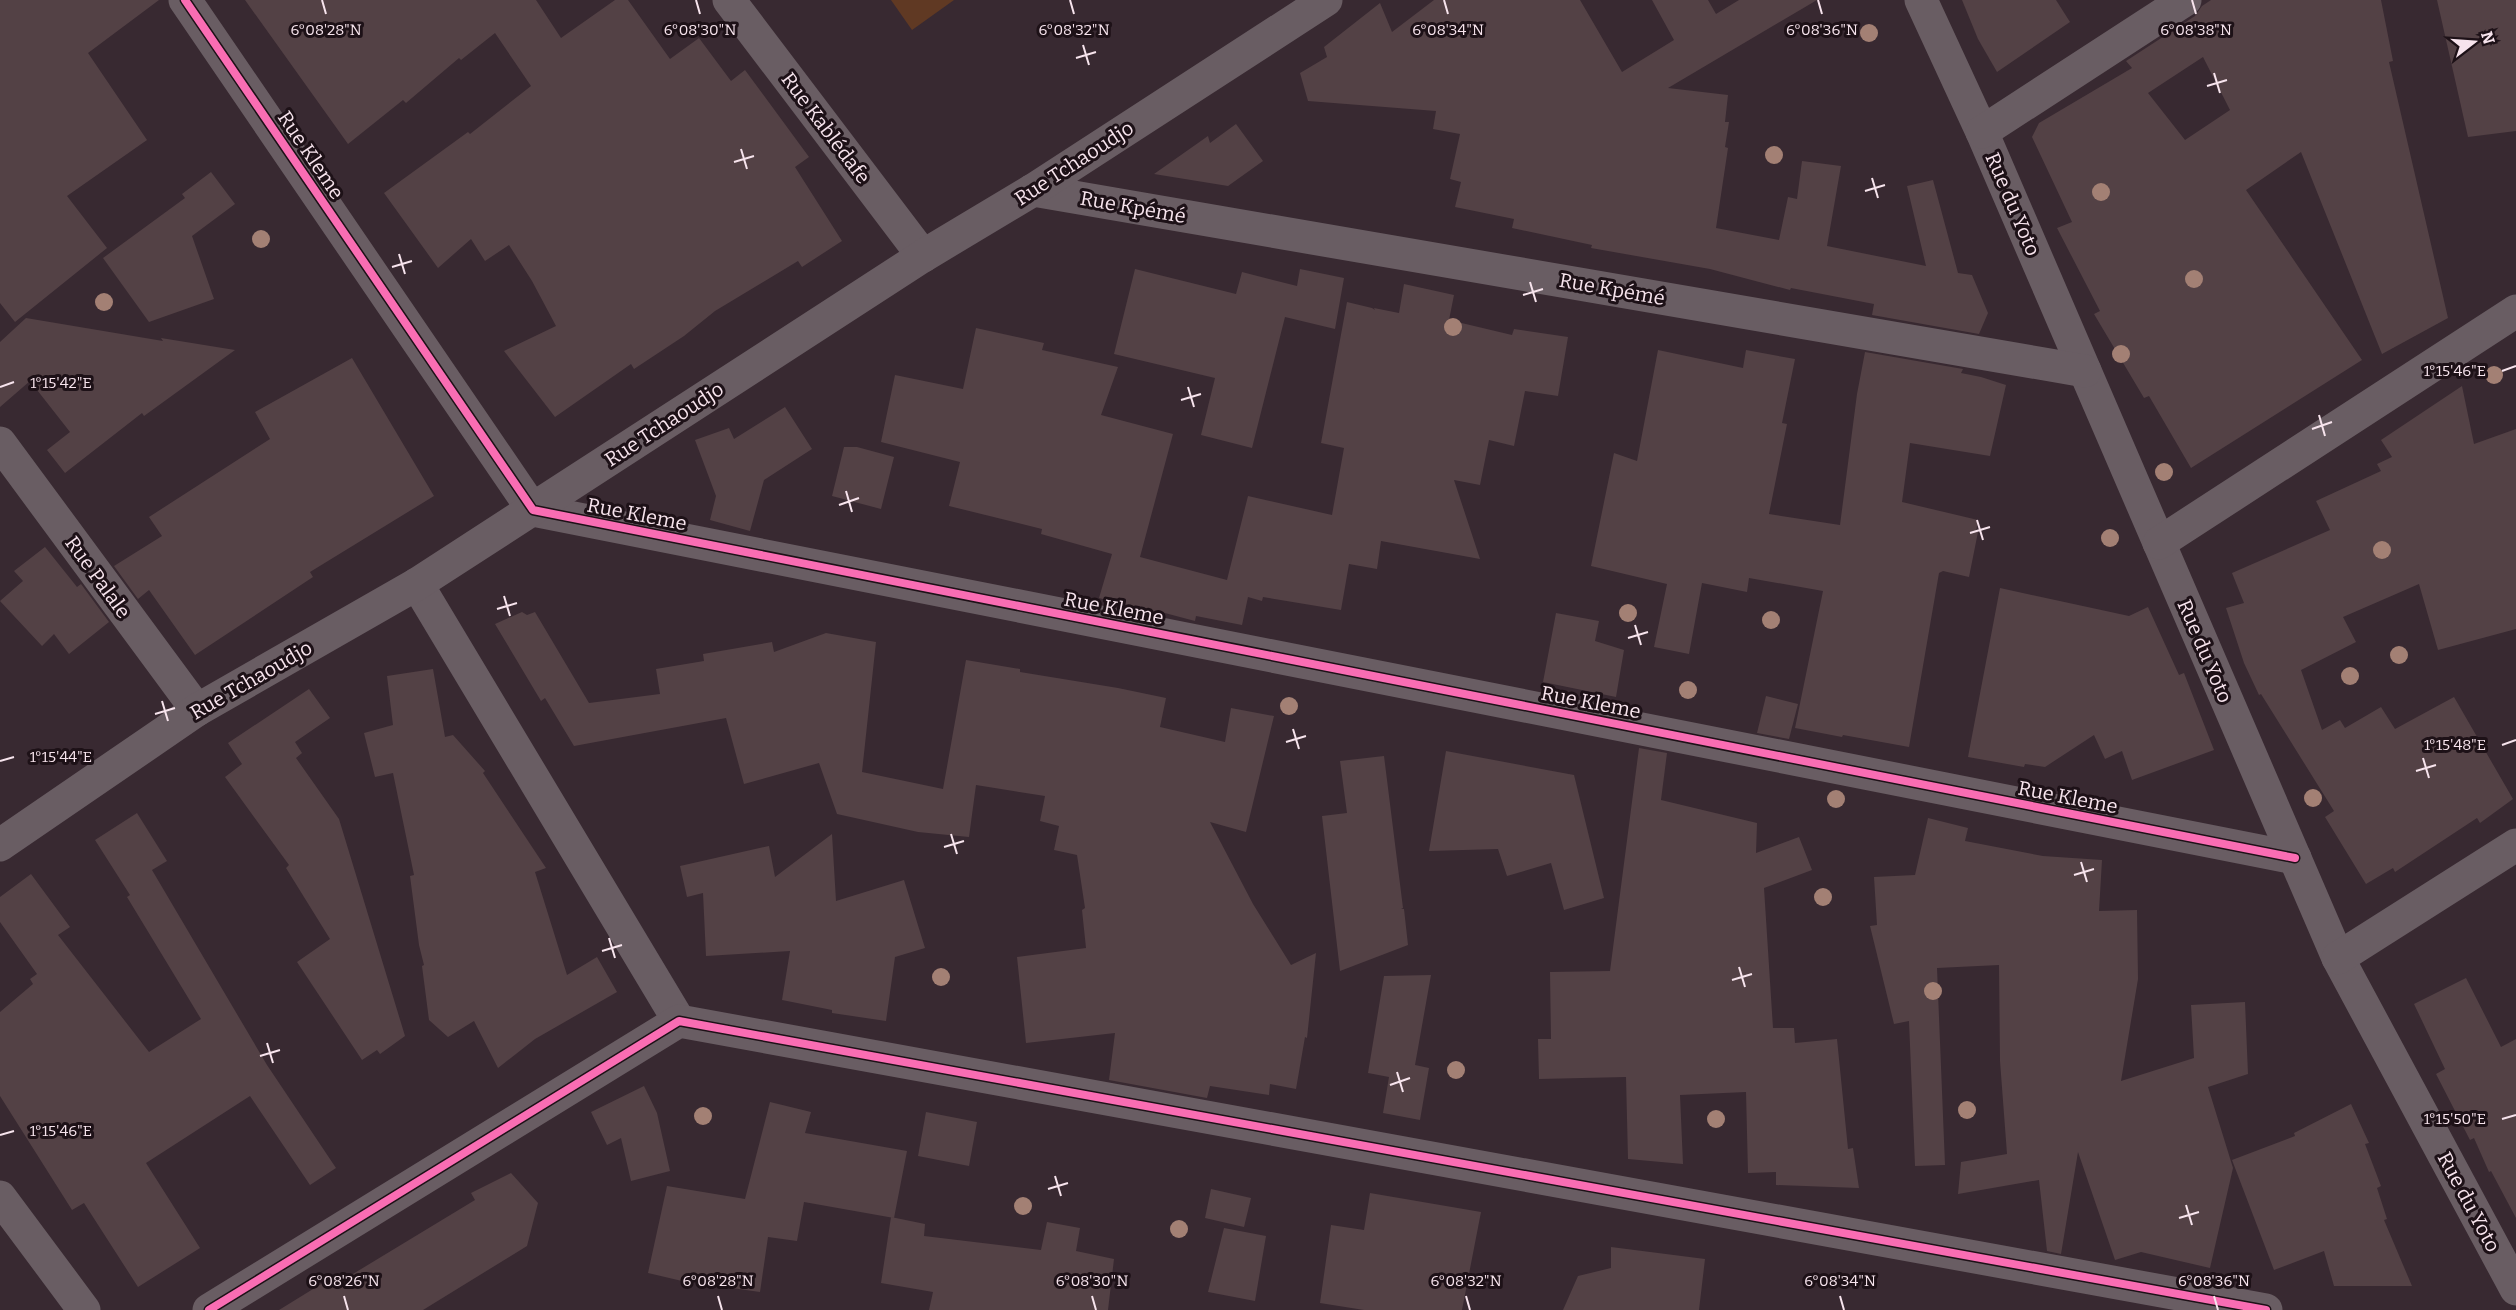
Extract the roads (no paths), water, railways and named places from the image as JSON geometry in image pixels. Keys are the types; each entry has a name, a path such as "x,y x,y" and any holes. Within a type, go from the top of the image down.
{"street":[{"name":"Rue Kleme","path":"185,0 533,510 2295,858"},
{"name":"Rue Kablédafe","path":"729,0 923,256"},
{"name":"Rue Tchaoudjo","path":"0,844 197,710 417,584 923,256 1033,190 1326,0"},
{"name":"Rue du Yoto","path":"1921,0 1982,132 2338,958 2516,1289"},
{"path":"1982,132 2185,0"},
{"name":"Rue Kpémé","path":"1033,190 2085,371"},
{"path":"2159,543 2516,311"},
{"name":"Rue Palale","path":"0,443 197,710"},
{"path":"417,584 679,1021"},
{"path":"2338,958 2516,845"},
{"path":"209,1310 679,1021 2266,1310"},
{"path":"0,1197 84,1310"}]}
